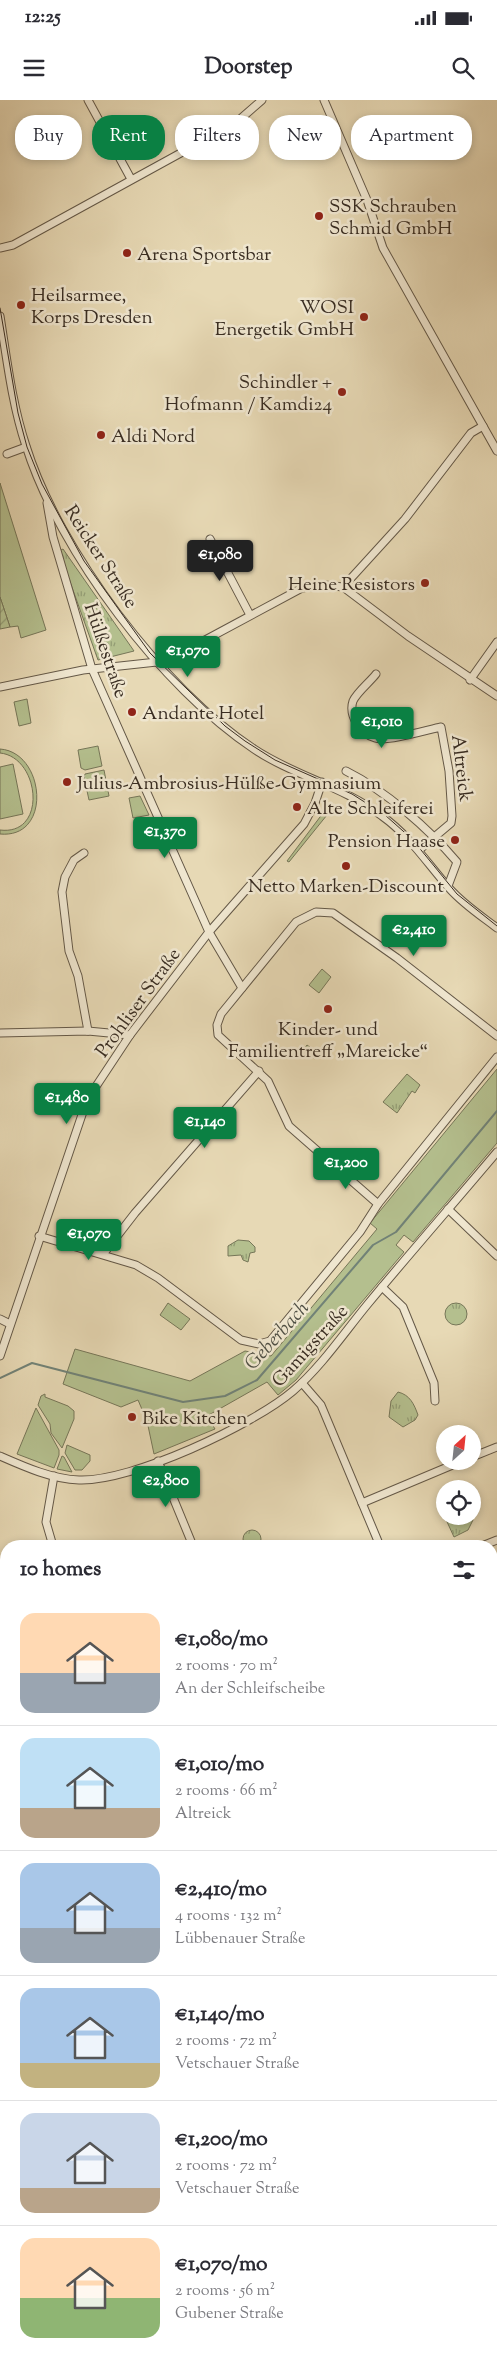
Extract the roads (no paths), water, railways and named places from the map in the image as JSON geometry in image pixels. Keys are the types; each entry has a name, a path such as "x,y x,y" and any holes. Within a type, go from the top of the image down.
{"street":[{"path":"88,100 131,179"},
{"path":"0,248 13,245 238,121 262,100"},
{"path":"324,100 367,200 383,248 497,452"},
{"name":"Reicker Straße","path":"0,316 11,388 26,447 62,529 82,561 156,663 244,743 265,757 322,782"},
{"path":"343,587 406,519 471,433 483,426"},
{"path":"7,454 26,447"},
{"name":"Hülßestraße","path":"47,497 53,537 92,669 209,932 242,988"},
{"path":"53,537 62,529"},
{"path":"210,539 250,615"},
{"path":"0,687 92,669 156,663 171,658 302,588 325,585 343,587 470,680 497,696"},
{"path":"470,680 497,642"},
{"name":"Altreick","path":"376,674 354,700 352,710 359,727 376,738 402,736 441,727 448,771 452,816 450,823 436,838 419,850"},
{"path":"346,771 366,781 436,838 457,862 448,886"},
{"path":"322,782 366,804 395,826 419,850 448,886 468,906 497,928"},
{"name":"Prohliser Straße","path":"0,1356 39,1236 87,1100 130,1035 209,932 304,824 315,803 322,782"},
{"path":"84,853 74,860 65,877 62,892 69,951 78,976 88,1031"},
{"path":"378,1204 289,1126 272,1086 259,1071 218,1035 218,1019 296,922 316,912 333,913 345,920 497,1036"},
{"path":"0,1033 88,1031 130,1035"},
{"path":"39,1236 104,1254 145,1270 241,1340 259,1344 270,1341 360,1232 378,1204 497,1057"},
{"path":"104,1254 135,1213 259,1071"},
{"name":"Gamigstraße","path":"0,1456 54,1476 81,1480 116,1474 158,1461 241,1426 276,1405 302,1383 497,1152"},
{"path":"448,1209 497,1256"},
{"path":"382,1287 402,1307 434,1383 435,1401"},
{"path":"0,1319 10,1324"},
{"path":"302,1383 321,1405 377,1540"},
{"path":"481,1453 497,1447"},
{"path":"158,1461 191,1540"},
{"path":"362,1503 441,1470"},
{"path":"51,1540 46,1522 54,1476"}],"waterway":[{"name":"Geberbach","path":"0,1378 32,1363 183,1402 225,1396 257,1380 373,1245 396,1232 497,1111"}],"tram line":[{"path":"0,308 18,413 27,447 42,484 84,561 150,653 225,726 245,741 275,760 352,794 385,815 412,839 457,894 497,926"}],"place":[{"name":"SSK Schrauben Schmid GmbH","path":"319,216"},
{"name":"Arena Sportsbar","path":"127,253"},
{"name":"Heilsarmee, Korps Dresden","path":"21,305"},
{"name":"WOSI Energetik GmbH","path":"364,317"},
{"name":"Schindler + Hofmann / Kamdi24","path":"342,392"},
{"name":"Aldi Nord","path":"101,435"},
{"name":"Heine Resistors","path":"425,583"},
{"name":"Andante Hotel","path":"132,712"},
{"name":"Julius-Ambrosius-Hülße-Gymnasium","path":"67,782"},
{"name":"Alte Schleiferei","path":"297,807"},
{"name":"Pension Haase","path":"455,840"},
{"name":"Netto Marken-Discount","path":"346,866"},
{"name":"Kinder- und Familientreff „Mareicke“","path":"328,1009"},
{"name":"Bike Kitchen","path":"132,1417"}]}
